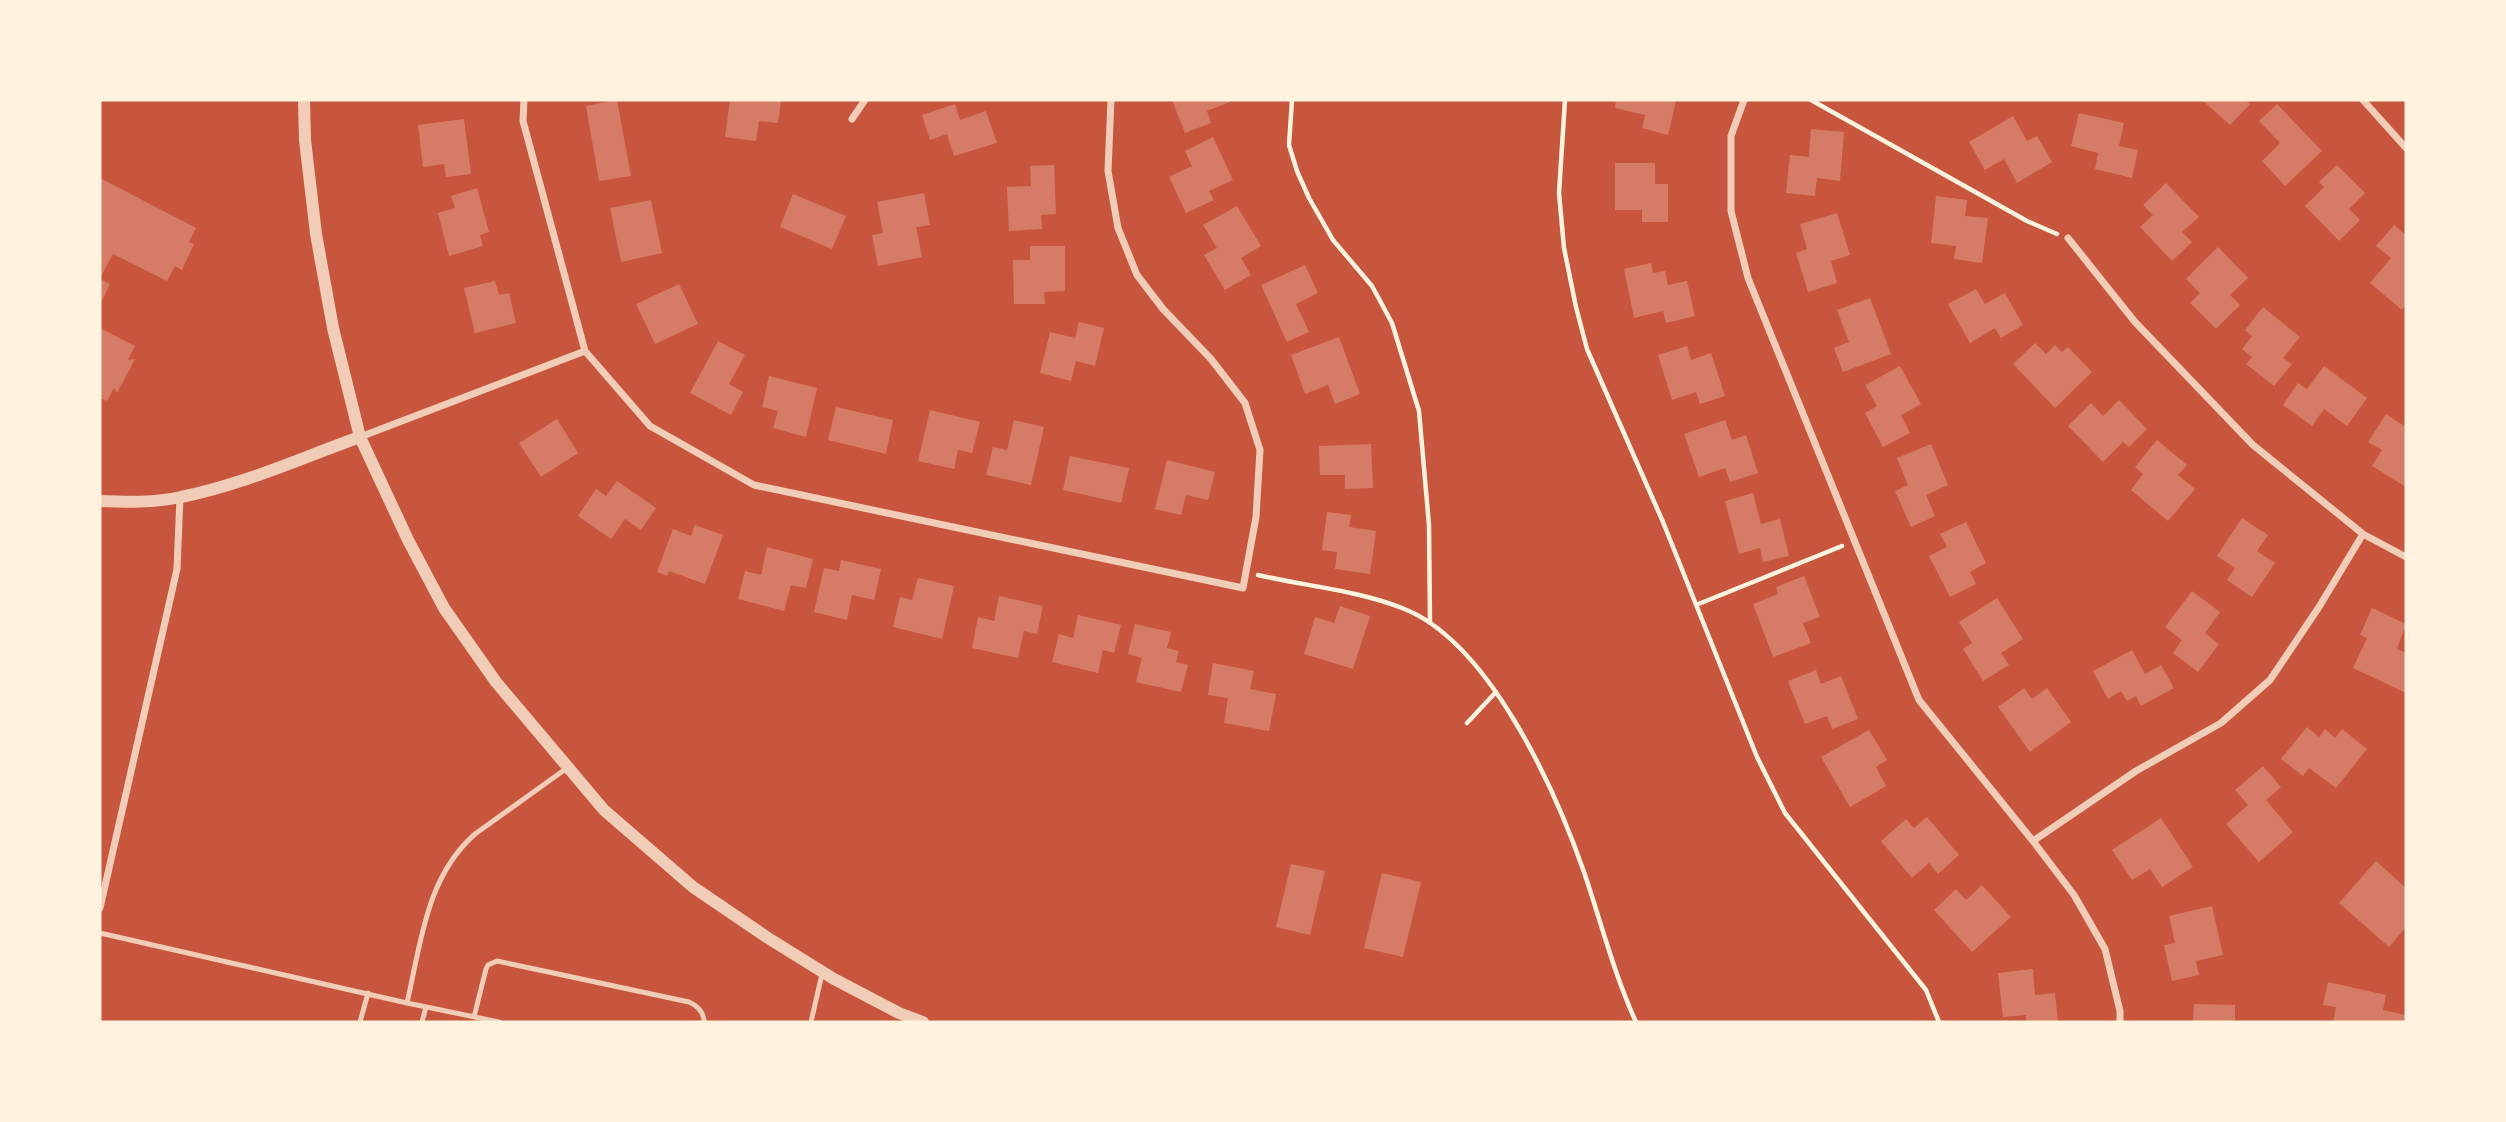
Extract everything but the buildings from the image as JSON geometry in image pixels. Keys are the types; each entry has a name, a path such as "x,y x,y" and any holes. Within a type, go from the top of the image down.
{"street":[{"path":"304,100 305,140 316,234 333,328 360,437 408,540 444,608 496,682 604,810 693,887 823,972 898,1013 923,1022"},
{"path":"524,100 523,121 585,351 650,426 754,485 1243,588 1256,517 1260,450 1245,404 1211,359 1163,309 1137,275 1118,228 1108,171 1111,100"},
{"path":"852,119 865,100"},
{"path":"1744,100 1731,136 1731,211 1748,278 1919,701 2074,895 2105,949 2120,1011 2120,1022"},
{"path":"2363,100 2406,148"},
{"path":"2068,238 2135,323 2253,445 2363,534 2406,557"},
{"path":"100,501 139,502 180,497 227,485 585,351"},
{"path":"100,908 177,569 180,497"},
{"path":"2033,841 2136,771 2221,723 2270,680 2319,607 2363,534"}],"lane":[{"path":"407,1003 427,911 434,891 449,864 475,834 567,768"},
{"path":"100,933 499,1022"},
{"path":"474,1017 486,969 497,961 690,1002 703,1014 704,1022"},
{"path":"811,1022 823,972"},
{"path":"360,1022 368,993"},
{"path":"422,1022 426,1007"}],"path":[{"path":"1292,100 1289,145 1297,171 1333,240 1372,286 1392,323 1419,411 1429,525 1430,623"},
{"path":"1565,100 1559,193 1564,248 1587,349 1663,522 1758,757 1785,813 1926,990 1939,1022"},
{"path":"1811,100 2027,221 2068,238"},
{"path":"1696,605 1855,541"},
{"path":"1246,573 1372,598 1404,608 1446,634 1467,656 1496,692 1521,732 1554,798 1583,869 1625,998 1636,1022"},
{"path":"1467,723 1496,692"}]}
